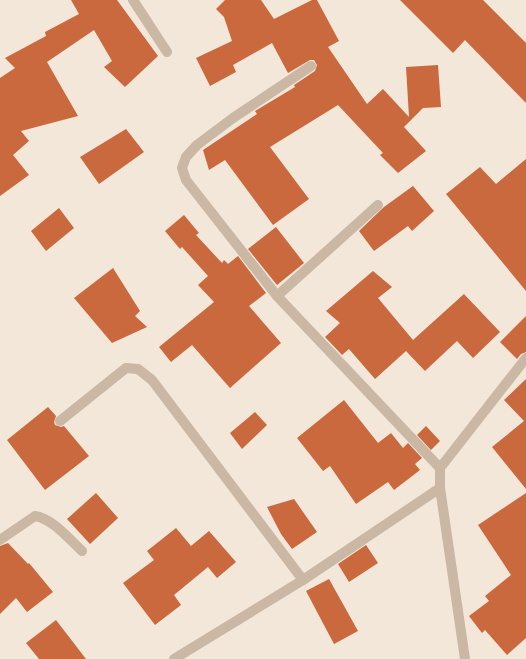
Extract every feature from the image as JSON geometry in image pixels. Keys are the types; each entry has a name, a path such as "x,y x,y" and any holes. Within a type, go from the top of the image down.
{"street":[{"path":"133,0 167,52"},
{"path":"311,66 233,118 197,145 186,157 182,168 186,180 277,296 440,468"},
{"path":"277,296 378,205"},
{"path":"465,659 440,488 440,468 526,358"},
{"path":"60,421 126,368 138,369 152,380 303,580"},
{"path":"174,659 303,580 440,488"},
{"path":"0,540 35,516 43,518 53,524 82,551"}],"building":[{"path":"71,0 117,0 158,56 125,87 104,67 112,61 94,30 47,62 78,116 21,131 29,141 13,155 29,175 0,196 0,78 15,68 5,58 46,36 45,32 79,14"},
{"path":"225,0 261,0 274,19 312,0 317,0 339,41 328,47 367,104 383,89 409,117 406,67 438,65 441,107 423,108 404,127 426,151 398,173 380,155 383,153 338,105 270,147 309,199 273,225 225,160 209,170 203,150 257,114 255,111 295,87 294,85 315,71 317,65 314,60 310,60 288,73 272,43 233,65 236,72 210,86 196,58 232,41 224,17 216,9"},
{"path":"400,0 483,0 526,43 526,103 465,40 453,53"},
{"path":"126,129 144,152 99,184 80,157"},
{"path":"526,159 526,291 446,194 480,167 496,184"},
{"path":"413,186 434,211 412,231 408,226 374,251 359,231 384,207"},
{"path":"59,208 74,228 46,251 31,231"},
{"path":"184,215 199,233 196,235 222,263 224,260 228,264 238,256 266,293 249,306 281,343 230,388 192,345 171,362 159,347 214,302 198,285 208,276 182,247 180,249 165,231"},
{"path":"276,227 304,263 277,285 248,249"},
{"path":"113,268 140,311 135,316 147,327 112,343 74,298"},
{"path":"373,271 392,287 378,298 413,340 464,294 500,332 473,358 457,341 425,371 406,351 375,379 349,349 342,355 325,337 340,323 326,311"},
{"path":"526,316 526,352 521,354 517,359 500,342"},
{"path":"526,379 526,489 492,447 524,421 504,400"},
{"path":"344,400 378,443 391,433 403,448 408,443 422,458 415,464 420,470 394,490 388,482 356,504 330,466 323,471 297,438"},
{"path":"48,407 56,416 54,422 55,425 61,427 64,426 89,456 45,490 7,440"},
{"path":"255,412 267,425 242,449 230,433"},
{"path":"426,426 440,441 431,450 417,435"},
{"path":"96,493 118,518 90,544 67,519"},
{"path":"526,493 526,638 507,655 485,630 482,633 469,616 489,601 485,596 511,575 478,525"},
{"path":"294,499 317,532 292,549 281,534 267,507"},
{"path":"176,528 191,546 209,531 236,562 217,578 208,567 174,595 181,605 155,625 123,583 154,560 147,551"},
{"path":"8,543 28,564 29,563 53,592 27,612 16,598 0,614 0,546"},
{"path":"366,545 378,563 349,582 338,564"},
{"path":"329,579 358,631 334,644 306,591"},
{"path":"56,620 86,659 39,659 26,643"}]}
